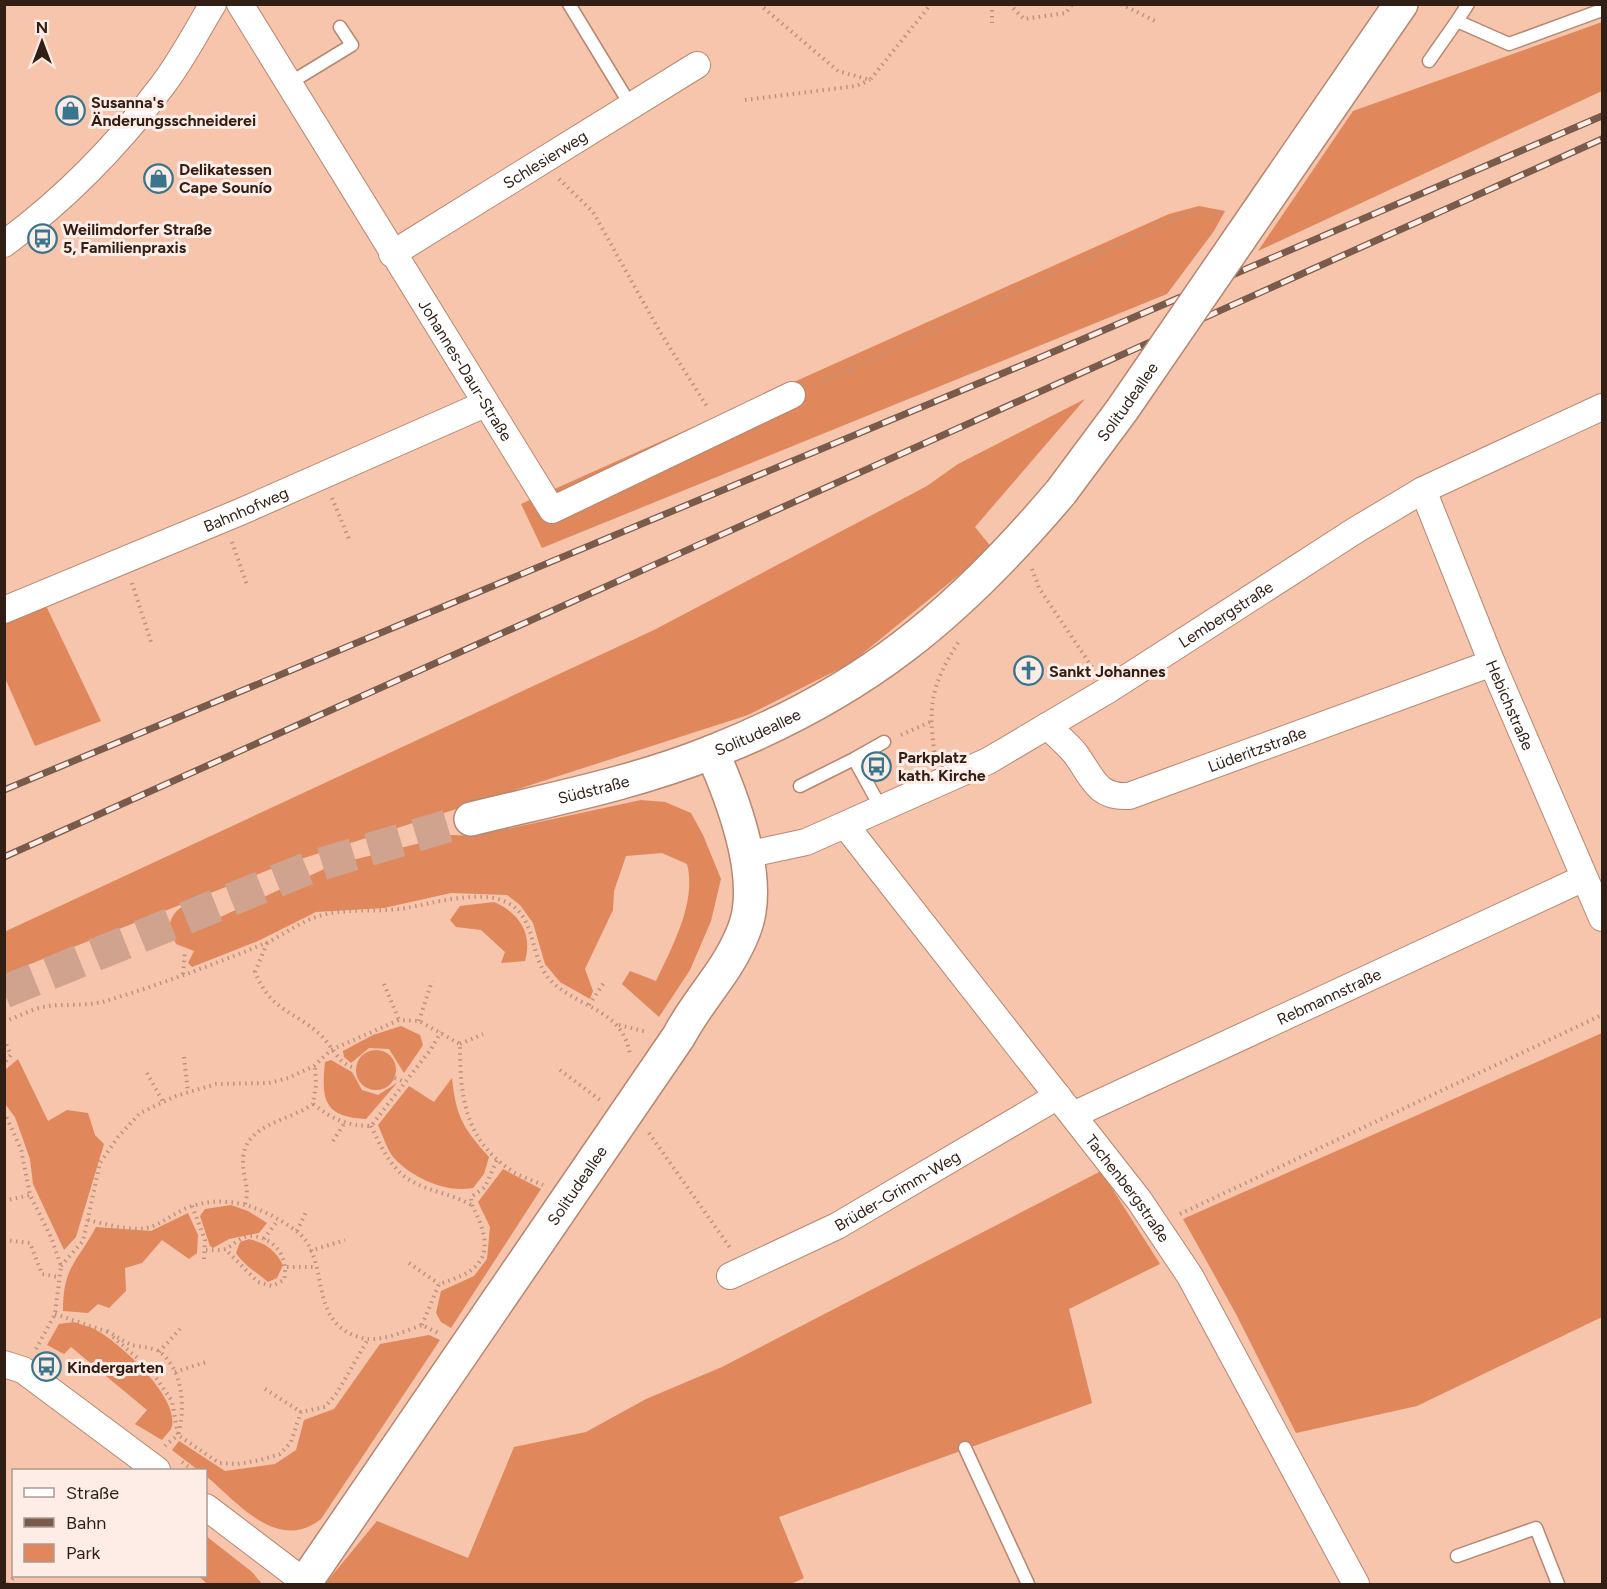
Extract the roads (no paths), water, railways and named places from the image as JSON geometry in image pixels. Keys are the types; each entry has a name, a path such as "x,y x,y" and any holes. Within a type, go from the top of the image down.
{"main road":[{"name":"Solitudeallee","path":"305,1584 618,1106 651,1074 726,966 741,936 751,900 746,855 723,778 712,753 842,691 917,639 1014,548 1061,492 1122,410 1229,228 1401,4"},
{"name":"Südstraße","path":"471,819 631,779 712,753"}],"street":[{"path":"4,244 50,210 114,145 164,84 213,4"},
{"name":"Johannes-Daur-Straße","path":"240,4 392,254 552,510 792,395"},
{"name":"Schlesierweg","path":"392,254 697,65"},
{"name":"Bahnhofweg","path":"4,610 223,519 485,404"},
{"name":"Lembergstraße","path":"746,855 806,842 988,761 1108,690 1356,530 1423,490 1602,407"},
{"name":"Hebichstraße","path":"1423,490 1492,663 1602,918"},
{"name":"Lüderitzstraße","path":"1047,726 1072,751 1100,790 1108,795 1129,796 1492,663"},
{"name":"Tachenbergstraße","path":"846,826 1139,1200 1190,1276 1356,1584"},
{"name":"Rebmannstraße","path":"1066,1105 1584,878"},
{"name":"Brüder-Grimm-Weg","path":"738,1273 837,1226 1066,1105"},
{"path":"14,1367 160,1459"},
{"path":"207,1508 305,1584"}],"lane":[{"path":"569,4 631,106"},
{"path":"1430,61 1468,4"},
{"path":"1457,21 1509,44 1602,10"},
{"path":"288,84 352,45 339,27"},
{"path":"800,786 884,742"},
{"path":"854,759 881,808"},
{"path":"965,1448 1028,1584"},
{"path":"1457,1557 1536,1528 1558,1584"}],"tunnel":[{"path":"4,992 311,867 471,819"}],"railway":[{"path":"4,790 1032,361 1602,116"},
{"path":"4,857 1602,139"}],"place":[{"name":"Susanna's Änderungsschneiderei","path":"70,111"},
{"name":"Delikatessen Cape Sounío","path":"158,178"},
{"name":"Weilimdorfer Straße 5, Familienpraxis","path":"42,238"},
{"name":"Sankt Johannes","path":"1028,671"},
{"name":"Parkplatz kath. Kirche","path":"877,766"},
{"name":"Kindergarten","path":"46,1367"}]}
